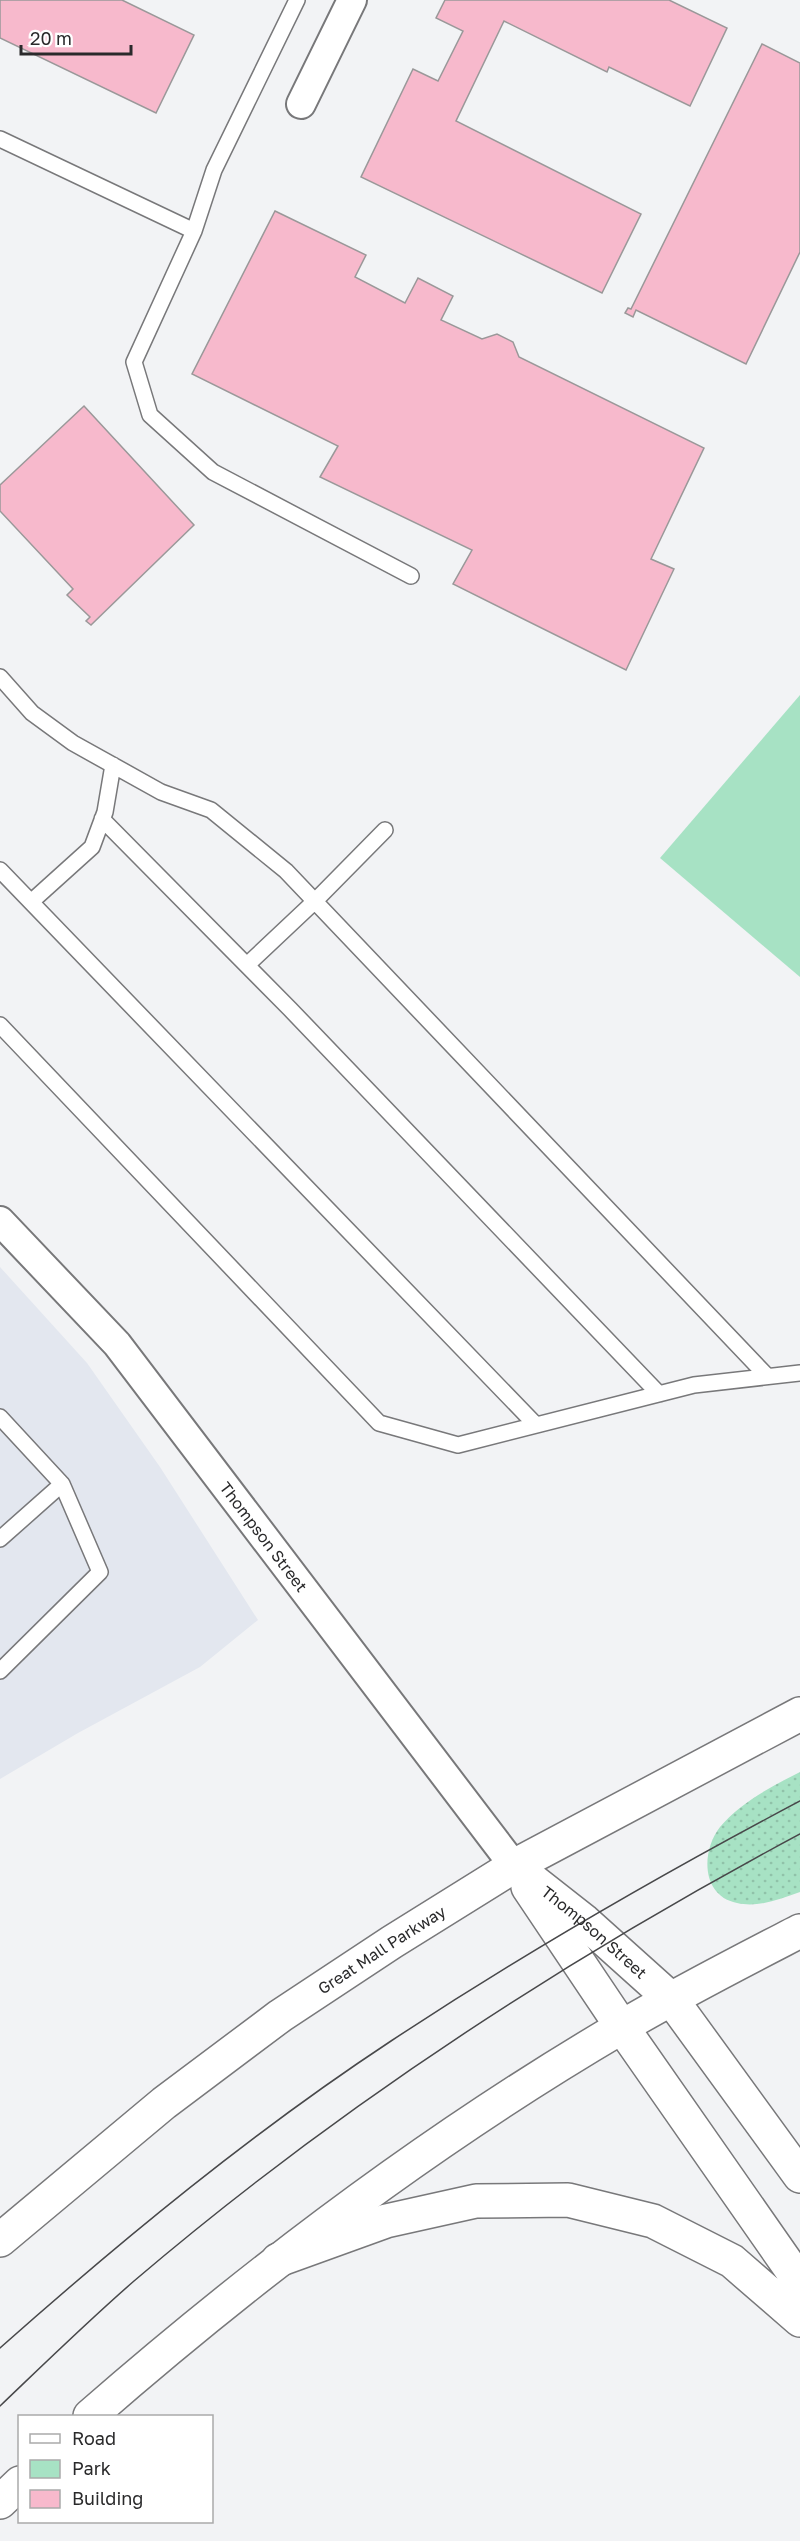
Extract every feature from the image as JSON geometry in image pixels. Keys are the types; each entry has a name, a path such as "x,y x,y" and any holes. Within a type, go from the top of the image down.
{"main road":[{"name":"Great Mall Parkway","path":"0,2240 164,2103 280,2016 392,1942 514,1866 800,1714"},
{"name":"Thompson Street","path":"514,1866 584,1921 672,2000 800,2176"},
{"name":"Thompson Street","path":"514,1866 800,2282"},
{"path":"91,2415 172,2345 278,2260 398,2170 622,2026 800,1931"},
{"path":"278,2260 386,2221 476,2201 568,2200 654,2221 732,2261 800,2320"},
{"path":"0,2502 18,2485"}],"street":[{"path":"301,104 351,0"},
{"name":"Thompson Street","path":"0,1221 117,1344 514,1866"}],"lane":[{"path":"297,0 214,170 194,231 134,362 150,416 213,472 411,576"},
{"path":"0,139 194,231"},
{"path":"0,677 32,713 73,743 161,792 211,810 286,871 766,1375"},
{"path":"31,902 92,847 102,819 113,765"},
{"path":"102,819 247,965 660,1394"},
{"path":"247,965 315,901 385,830"},
{"path":"0,870 535,1424"},
{"path":"0,1025 379,1423 458,1445 694,1385 766,1375 800,1373"},
{"path":"0,1417 62,1484 100,1572 0,1671"},
{"path":"0,1539 62,1484"}],"shaded area":[{"path":"0,1267 87,1363 160,1467 258,1620 200,1667 78,1733 0,1779"}],"green space":[{"path":"800,695 800,977 660,858"},
{"path":"800,1772 800,1892 769,1902 753,1904 737,1903 725,1899 716,1892 708,1871 710,1848 714,1837 720,1827 737,1810 768,1789"}],"building":[{"path":"0,0 122,0 194,35 156,113 0,38"},
{"path":"445,0 669,0 727,28 690,106 609,67 607,72 504,21 456,121 641,214 602,293 361,177 413,69 438,81 463,31 436,18"},
{"path":"762,44 800,63 800,252 746,364 636,310 633,317 625,313 628,308 631,309"},
{"path":"275,211 366,255 355,277 405,303 418,278 453,296 441,320 482,339 497,334 513,342 519,357 704,448 651,559 674,569 626,670 453,584 472,550 320,477 338,446 192,374"},
{"path":"84,406 194,525 91,625 86,621 90,617 67,595 73,589 0,511 0,485"}],"tram line":[{"path":"0,2348 190,2187 289,2112 391,2041 542,1946 696,1857 800,1801"},
{"path":"0,2406 134,2281 291,2155 372,2096 539,1985 712,1882 800,1834"}]}
